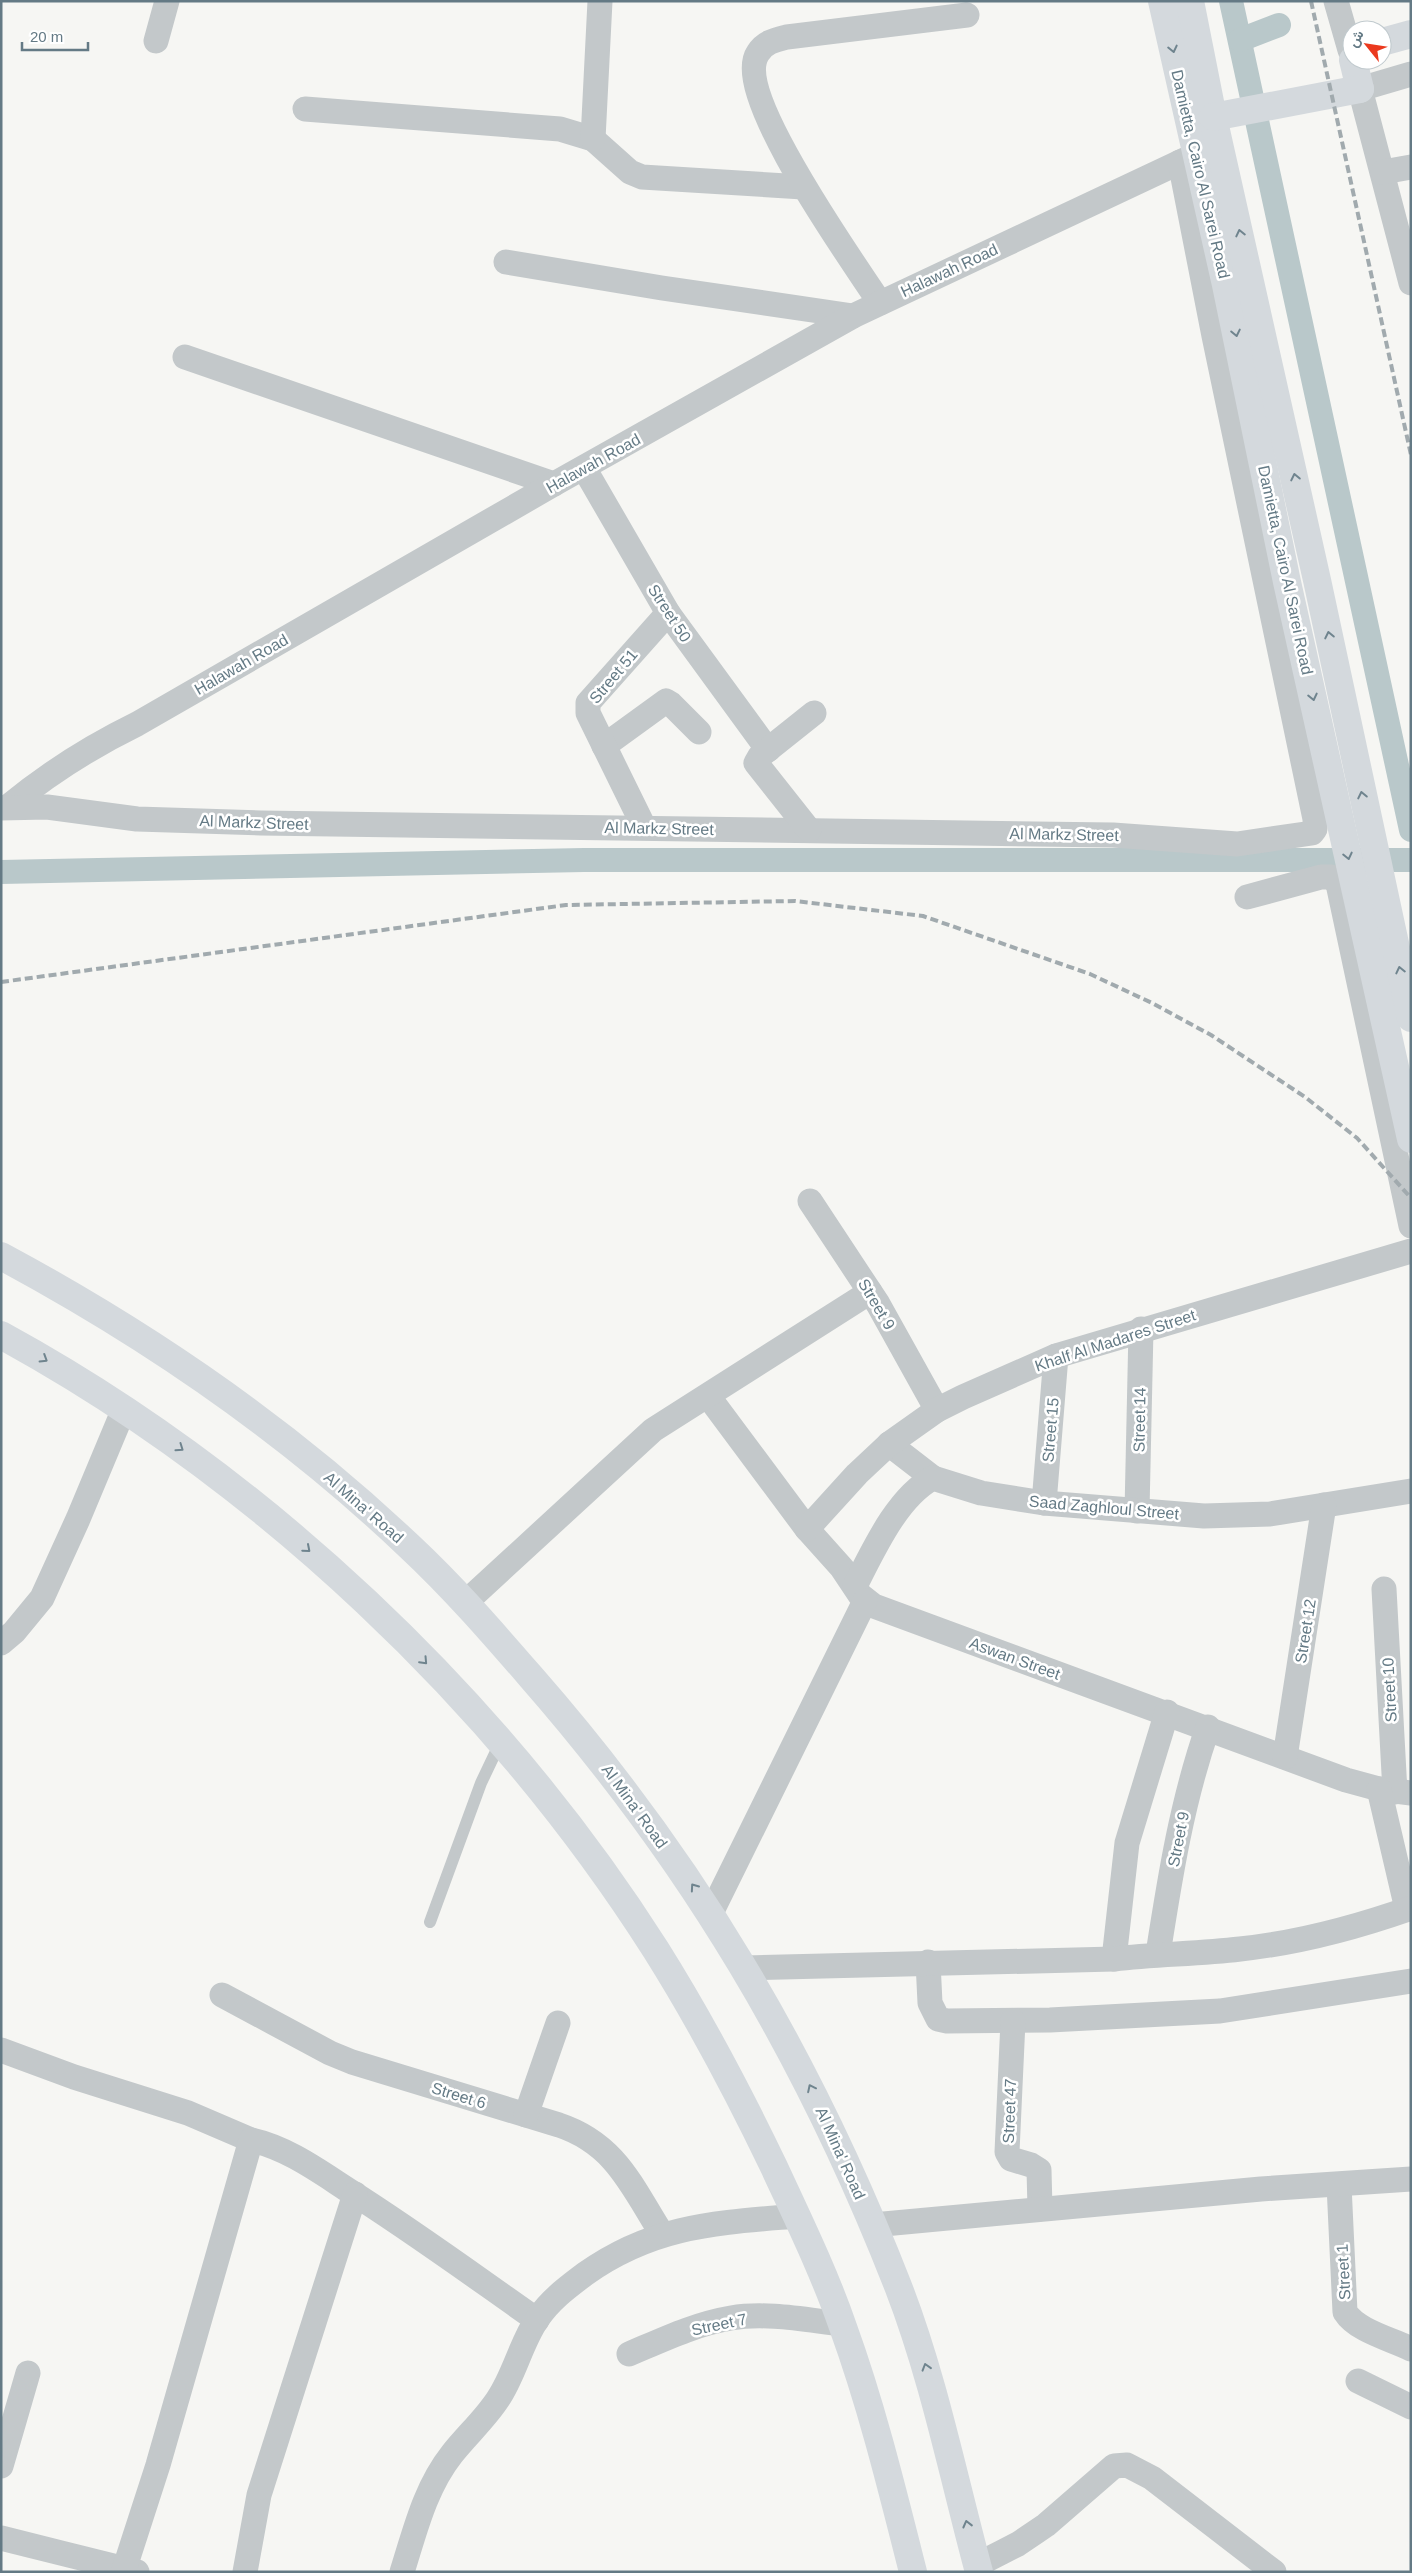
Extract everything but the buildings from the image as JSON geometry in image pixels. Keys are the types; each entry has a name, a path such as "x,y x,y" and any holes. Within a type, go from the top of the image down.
{"main road":[{"name":"Damietta, Cairo Al Sarei Road","path":"1162,1 1188,158 1239,283 1411,1018"},
{"name":"Damietta, Cairo Al Sarei Road","path":"1190,1 1213,117 1287,582 1411,1139"},
{"path":"1392,39 1411,34"},
{"path":"1213,117 1360,89 1356,70"},
{"name":"Al Mina' Road","path":"1,1256 58,1287 148,1342 216,1388 345,1490 407,1544 466,1602 586,1739 636,1804 712,1913 745,1968 812,2090 898,2287 921,2351 940,2415 978,2568"},
{"path":"1,1335 124,1409 202,1464 278,1523 350,1586 418,1653 500,1743 543,1794 600,1869 654,1947 721,2062 797,2216 842,2324 880,2440 913,2572"}],"street":[{"path":"156,41 166,1"},
{"path":"593,139 600,1"},
{"path":"1336,1 1342,21"},
{"path":"880,303 803,187 767,116 758,93 753,69 757,54 768,42 787,37 967,15"},
{"path":"1411,74 1360,89 1411,283"},
{"path":"305,108 560,128 593,139 630,172 642,178 803,187"},
{"name":"Halawah Road","path":"5,807 69,760 146,719 554,484 853,316 1188,158"},
{"name":"Al Markz Street","path":"5,807 47,807 137,819 262,823 1112,835 1237,844 1307,835 1315,829 1188,158"},
{"path":"1383,172 1411,167"},
{"path":"506,262 662,288 853,316"},
{"path":"186,357 554,484"},
{"name":"Street 50","path":"584,468 668,612 768,750"},
{"name":"Street 51","path":"644,827 588,713 588,703 668,612"},
{"path":"604,746 666,701 699,732"},
{"path":"809,830 758,766 758,759 814,713"},
{"path":"1247,897 1321,877 1331,877 1338,884 1411,1226"},
{"name":"Street 9","path":"810,1201 870,1292 937,1410"},
{"name":"Khalf Al Madares Street","path":"806,1529 857,1474 889,1444 937,1410 1056,1356 1141,1329 1411,1251"},
{"path":"466,1602 653,1430 870,1292"},
{"name":"Street 14","path":"1137,1511 1141,1329"},
{"name":"Street 15","path":"1044,1503 1056,1356"},
{"name":"Aswan Street","path":"708,1396 806,1529 860,1593 886,1612 1167,1712 1346,1780 1395,1791"},
{"path":"1,1643 42,1598 78,1519 124,1409"},
{"path":"712,1913 860,1593 888,1525 921,1487 933,1478 889,1444"},
{"name":"Saad Zaghloul Street","path":"933,1478 981,1493 1044,1503 1137,1511 1237,1515 1270,1514 1411,1491"},
{"name":"Street 12","path":"1285,1756 1324,1505"},
{"name":"Street 10","path":"1384,1589 1395,1791 1409,1909"},
{"path":"1114,1959 1127,1843 1167,1712"},
{"name":"Street 9","path":"1158,1954 1173,1858 1186,1799 1208,1727"},
{"path":"745,1968 928,1962 1114,1959 1158,1954 1240,1950 1358,1926 1409,1909"},
{"path":"928,1962 930,2003 938,2018 947,2022 1013,2021 1220,2011 1411,1981"},
{"name":"Street 6","path":"222,1995 330,2053 352,2062 576,2131 605,2150 617,2163 662,2234"},
{"name":"Street 47","path":"1013,2021 1007,2152 1011,2159 1031,2165 1039,2170 1040,2209"},
{"path":"526,2115 558,2023"},
{"path":"1,2050 74,2077 188,2113 251,2140 287,2152 355,2194 537,2320"},
{"path":"1,2538 131,2571 158,2465 251,2140"},
{"path":"872,2225 1261,2189 1411,2179"},
{"name":"Street 1","path":"1339,2185 1345,2312 1350,2320 1359,2325 1411,2348"},
{"path":"245,2572 259,2495 355,2194"},
{"path":"402,2572 421,2511 438,2475 451,2455 484,2419 499,2398 537,2320 563,2290 604,2261 629,2247 662,2234 703,2224 797,2216"},
{"name":"Street 7","path":"629,2354 685,2331 731,2318 764,2316 842,2324"},
{"path":"1,2466 28,2373"},
{"path":"1358,2381 1411,2407"},
{"path":"978,2568 1039,2530 1114,2466 1126,2465 1152,2478 1274,2572"}],"lane":[{"path":"430,1922 486,1770 500,1743"}],"waterway":[{"path":"1231,1 1411,830"},
{"path":"1240,40 1279,25"},
{"path":"1,872 584,860 1411,860"}],"railway":[{"path":"1311,1 1411,455"},
{"path":"1,982 566,905 795,901 923,916 1090,974 1152,1003 1211,1035 1305,1097 1357,1138 1411,1198"}]}
